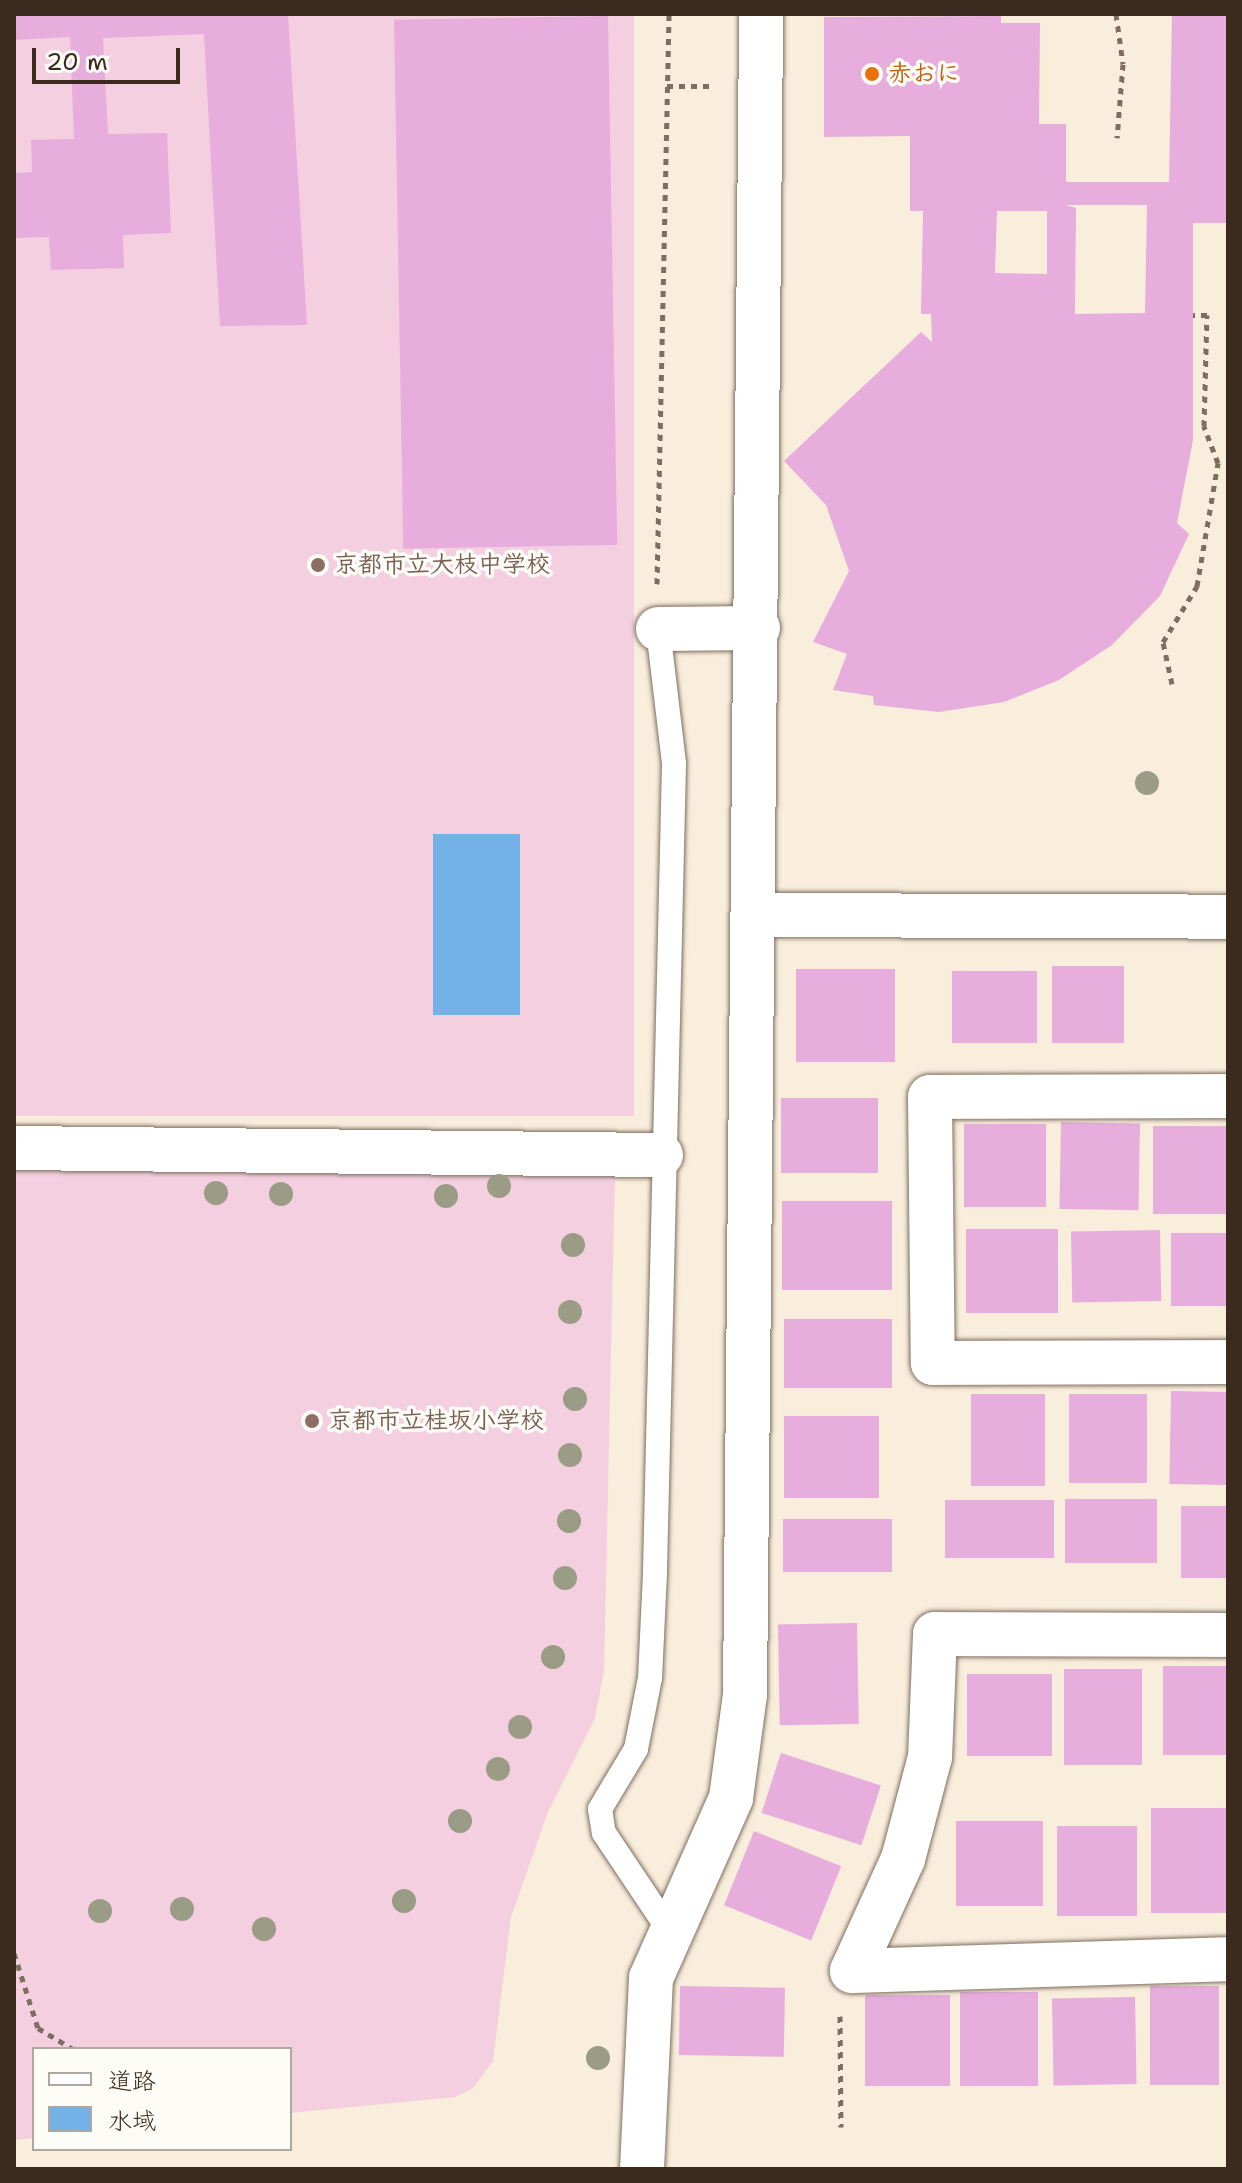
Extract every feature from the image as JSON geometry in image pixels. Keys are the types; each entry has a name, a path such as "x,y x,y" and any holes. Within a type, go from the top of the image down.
{"street":[{"path":"642,2169 644,2024 669,1930 731,1798 745,1695 757,915 749,628 761,14"},
{"path":"668,629 749,628"},
{"path":"757,915 1228,917"},
{"path":"1228,1096 930,1097 933,1363 1228,1362"},
{"path":"14,1148 661,1155"},
{"path":"1228,1635 935,1634 930,1757 903,1859 852,1971 1228,1959"}],"lane":[{"path":"668,629 674,764 661,1155 650,1678 636,1749 600,1809 604,1833 669,1930"}],"path":[{"path":"668,629 669,14"},
{"path":"1116,14 1123,64 1117,138"},
{"path":"667,86 681,86"},
{"path":"1172,684 1163,642 1197,586 1218,478 1204,426 1207,315 1193,315"},
{"path":"14,1953 38,2028 70,2047"},
{"path":"841,2127 840,1991 852,1971"}],"shaded area":[{"name":"京都市立大枝中学校","path":"14,14 634,14 634,1116 14,1116"},
{"name":"京都市立桂坂小学校","path":"14,1167 615,1171 604,1671 595,1718 548,1812 511,1917 493,2061 473,2088 455,2097 292,2113 292,2047 32,2047 32,2138 14,2140"}],"water":[{"path":"433,834 520,834 520,1015 433,1015"}],"building":[{"path":"14,14 288,14 307,325 220,326 204,34 103,38 108,134 167,133 171,233 123,235 124,268 51,270 49,237 14,238 14,173 32,172 31,140 74,139 70,37 14,40"},
{"path":"1172,14 1228,14 1228,223 1193,223 1193,440 1177,523 1189,534 1160,596 1112,645 1059,680 1004,702 939,712 874,705 873,696 833,690 847,654 813,642 849,571 826,505 784,461 921,332 932,342 931,314 921,314 923,211 910,211 910,136 824,137 824,17 1001,16 1001,23 1040,23 1039,124 1066,124 1066,182 1169,182","holes":["1066,205 1147,205 1145,313 1075,314 1076,208","997,211 1047,211 1047,274 995,273"]},
{"path":"608,16 617,545 403,549 394,20"},
{"path":"1052,966 1124,966 1124,1043 1052,1043"},
{"path":"796,969 895,969 895,1062 796,1062"},
{"path":"952,971 1037,971 1037,1043 952,1043"},
{"path":"781,1098 878,1098 878,1173 781,1173"},
{"path":"1061,1122 1140,1123 1138,1210 1059,1209"},
{"path":"964,1124 1046,1124 1046,1207 964,1207"},
{"path":"1153,1126 1227,1126 1227,1214 1153,1214"},
{"path":"782,1201 892,1201 892,1290 782,1290"},
{"path":"966,1229 1058,1229 1058,1313 966,1313"},
{"path":"1160,1230 1161,1301 1072,1303 1071,1232"},
{"path":"1171,1233 1228,1233 1228,1306 1171,1306"},
{"path":"784,1319 892,1319 892,1388 784,1388"},
{"path":"1171,1391 1228,1392 1226,1485 1169,1484"},
{"path":"971,1394 1045,1394 1045,1486 971,1486"},
{"path":"1069,1394 1147,1394 1147,1483 1069,1483"},
{"path":"784,1416 879,1416 879,1498 784,1498"},
{"path":"1065,1499 1157,1499 1157,1563 1065,1563"},
{"path":"945,1500 1054,1500 1054,1558 945,1558"},
{"path":"1181,1506 1228,1506 1228,1578 1181,1578"},
{"path":"783,1519 892,1519 892,1572 783,1572"},
{"path":"857,1623 859,1724 780,1725 778,1624"},
{"path":"1163,1666 1228,1666 1228,1755 1163,1755"},
{"path":"1064,1669 1142,1669 1142,1765 1064,1765"},
{"path":"967,1674 1052,1674 1052,1756 967,1756"},
{"path":"781,1753 881,1785 861,1845 762,1813"},
{"path":"1151,1808 1228,1808 1228,1913 1151,1913"},
{"path":"956,1821 1043,1821 1043,1906 956,1906"},
{"path":"1057,1826 1137,1826 1137,1916 1057,1916"},
{"path":"754,1831 841,1866 811,1940 724,1905"},
{"path":"680,1986 785,1988 784,2057 679,2055"},
{"path":"1150,1986 1219,1986 1219,2085 1150,2085"},
{"path":"960,1992 1038,1992 1038,2086 960,2086"},
{"path":"865,1995 950,1995 950,2086 865,2086"},
{"path":"1135,1997 1137,2084 1054,2085 1052,1998"}],"place":[{"name":"赤おに","path":"872,74"},
{"name":"京都市立大枝中学校","path":"318,565"},
{"name":"京都市立桂坂小学校","path":"312,1421"}]}
